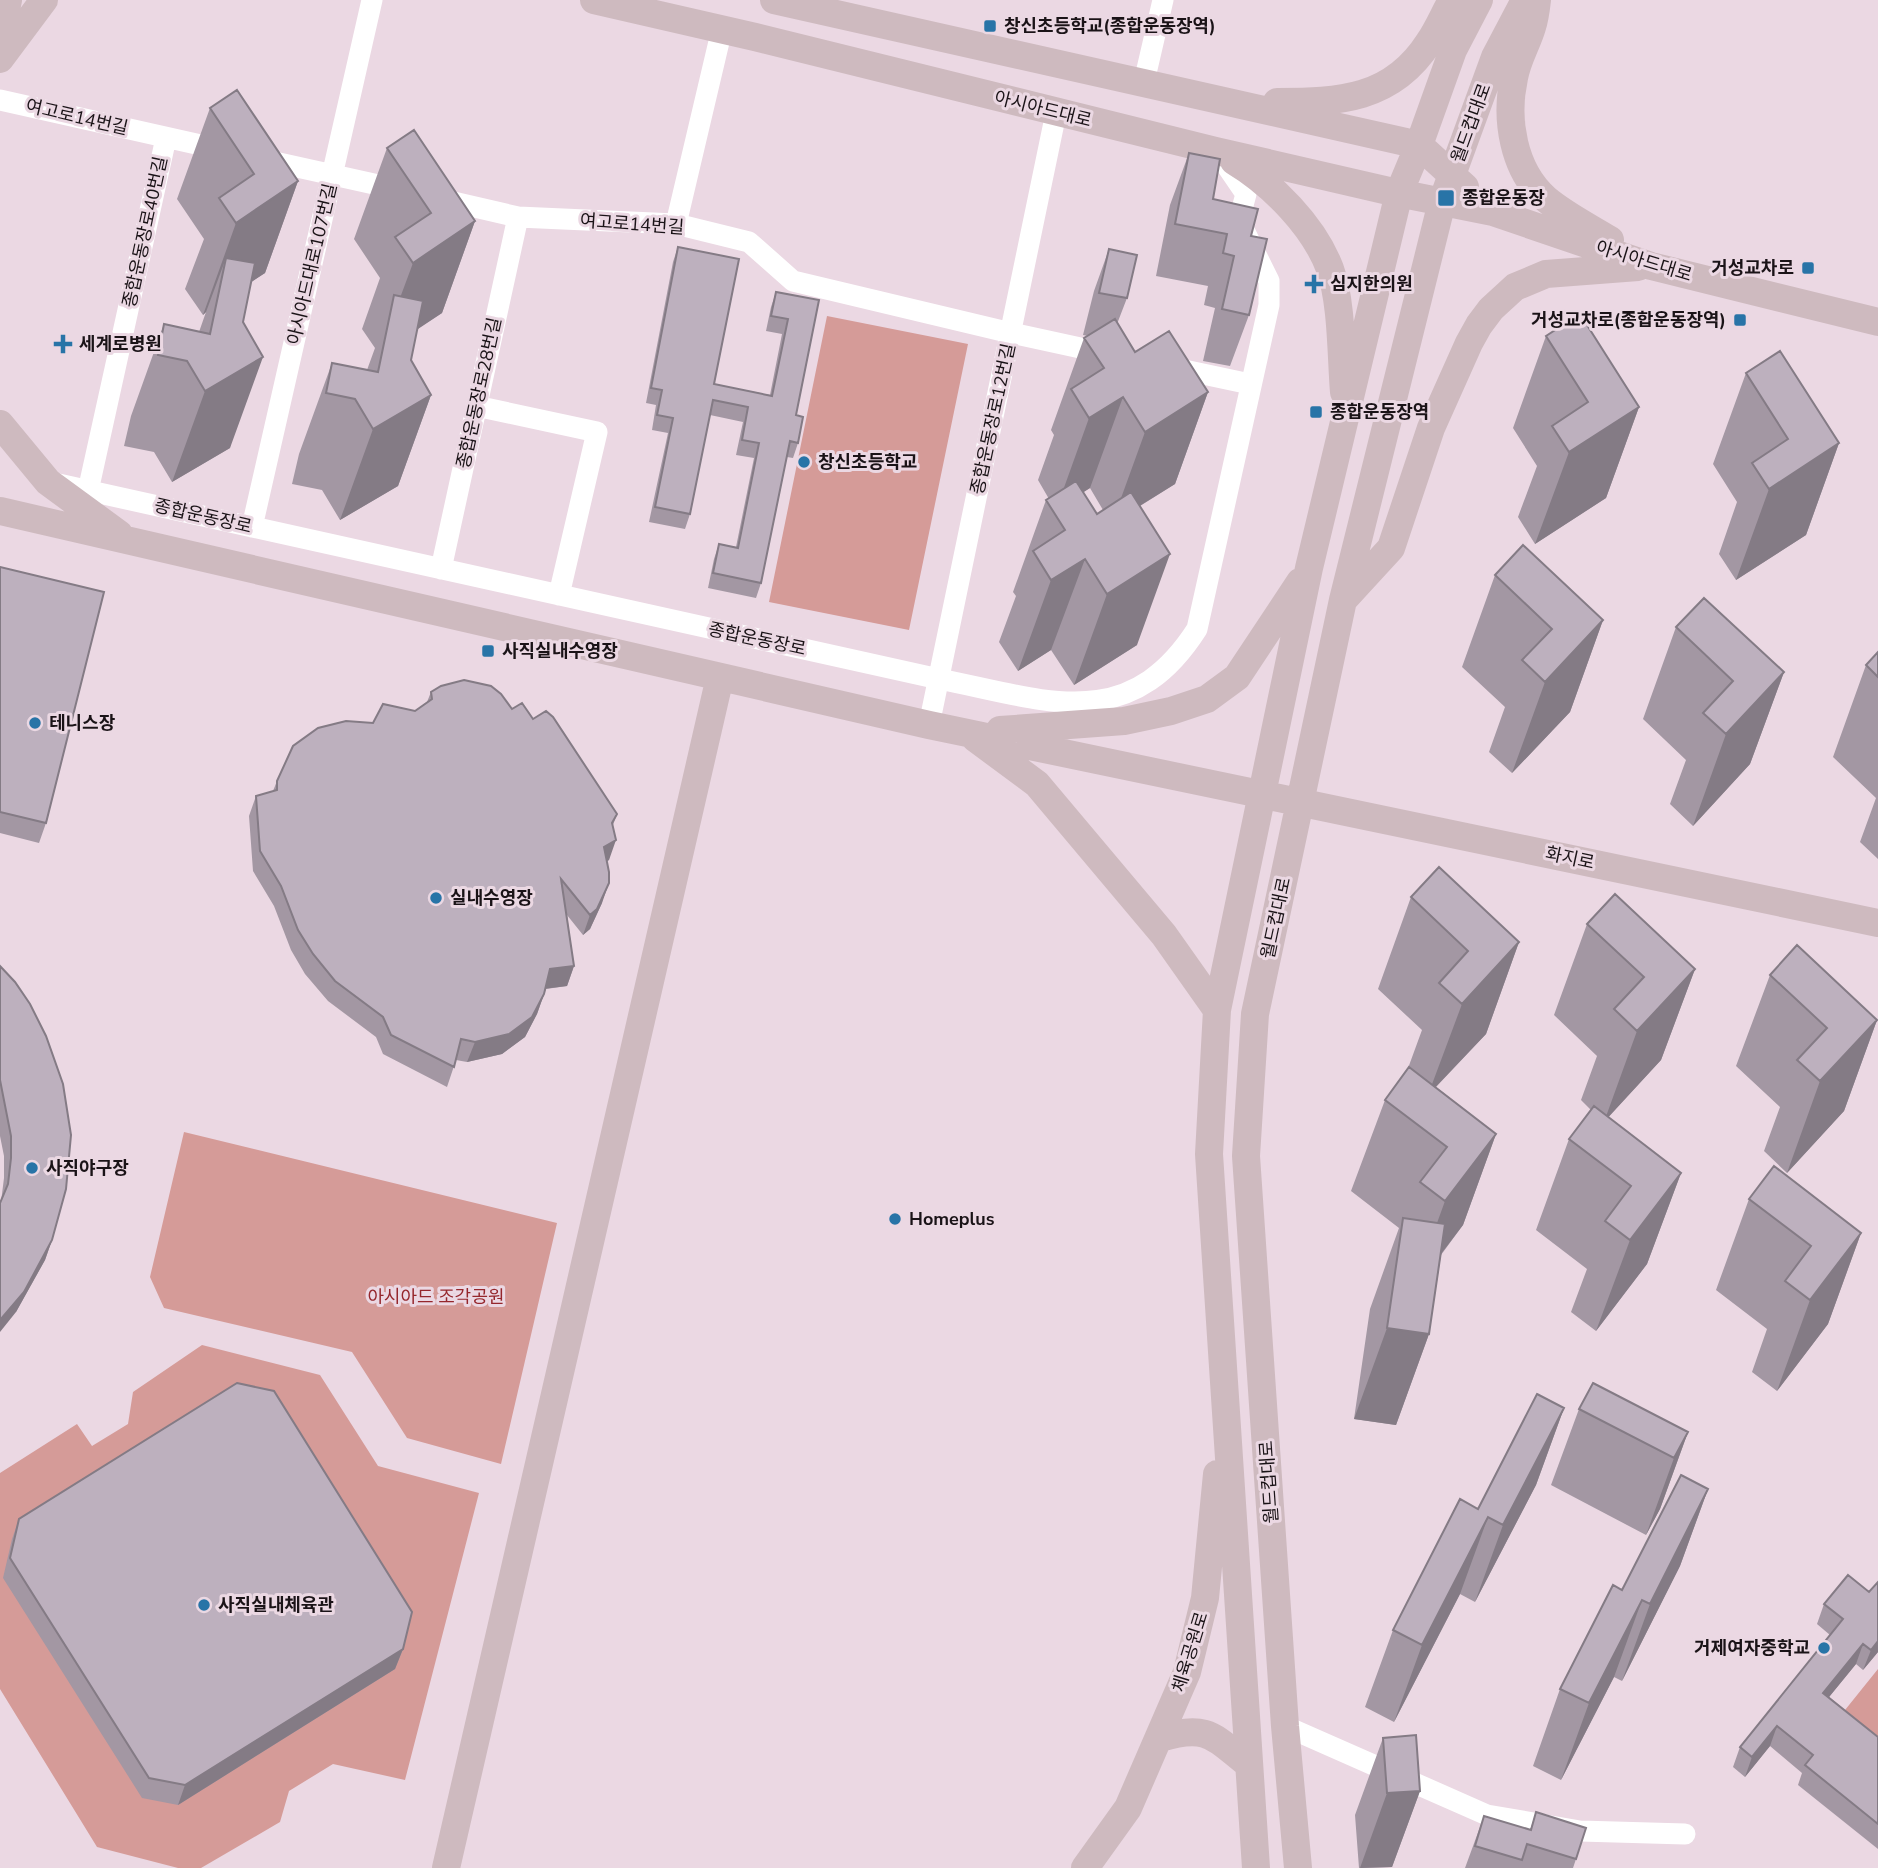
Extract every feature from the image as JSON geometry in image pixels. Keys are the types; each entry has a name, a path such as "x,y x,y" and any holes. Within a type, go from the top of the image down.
{"main road":[{"path":"0,38 8,0"},
{"path":"0,59 44,0"},
{"name":"아시아드대로","path":"593,0 722,29 1216,151 1493,212 1651,266 1878,322"},
{"path":"755,37 763,0"},
{"name":"아시아드대로","path":"774,0 1419,145 1493,212"},
{"path":"1230,102 1334,101 1371,92 1393,82 1412,65 1429,42 1452,0"},
{"path":"1256,1868 1209,1154 1217,1010 1309,568 1399,193 1453,50 1479,0"},
{"name":"월드컵대로","path":"1298,1868 1285,1726 1247,1156 1255,1014 1343,600 1442,202 1494,57 1525,0"},
{"path":"1538,0 1533,25 1514,77 1513,137 1521,163 1532,185 1547,200 1651,266"},
{"path":"1216,151 1270,186 1308,231 1330,268 1336,297 1346,419"},
{"path":"1343,600 1391,548 1431,428 1469,343 1491,309 1515,287 1546,274 1651,266"},
{"path":"0,424 48,482 127,540"},
{"path":"0,511 929,725 1262,794"},
{"path":"967,733 1124,721 1171,711 1207,699 1237,677 1309,568"},
{"path":"446,1868 720,677"},
{"path":"967,733 1037,784 1164,935 1217,1010"},
{"name":"화지로","path":"1262,794 1878,923"},
{"name":"체육공원로","path":"1085,1868 1128,1808 1188,1672 1205,1598 1212,1513 1226,1412"},
{"path":"1160,1738 1185,1731 1202,1732 1248,1764"}],"street":[{"name":"아시아드대로107번길","path":"252,527 372,0"},
{"path":"1144,82 1163,0"},
{"path":"676,224 722,29"},
{"name":"여고로14번길","path":"0,100 518,217 676,224 749,242 793,281 1011,333 1250,384"},
{"name":"종합운동장로12번길","path":"929,725 1056,113"},
{"name":"종합운동장로40번길","path":"88,491 166,138"},
{"name":"종합운동장로","path":"48,482 939,679 1069,704 1097,702 1122,696 1163,670 1197,629 1269,305 1269,281 1239,220 1246,194 1216,151"},
{"name":"종합운동장로28번길","path":"440,569 518,217"},
{"path":"476,407 597,432 559,595"},
{"path":"1285,1726 1486,1815 1580,1831 1685,1834"}],"green space":[{"path":"827,316 968,344 909,630 769,602"},
{"name":"아시아드 조각공원","path":"184,1132 557,1223 501,1464 407,1438 352,1352 164,1308 150,1277"},
{"path":"202,1345 320,1375 378,1466 479,1493 405,1780 333,1764 289,1791 280,1822 201,1868 178,1868 97,1847 0,1689 0,1473 77,1424 92,1446 128,1424 133,1392"},
{"path":"1878,1669 1878,1741 1841,1715"}],"building":[{"path":"237,90 298,181 236,223 219,198 254,174 210,108"},
{"path":"414,130 475,221 413,263 395,237 431,213 387,148"},
{"path":"1189,153 1220,159 1213,199 1258,209 1251,236 1267,239 1249,315 1222,309 1234,256 1223,253 1227,234 1175,224"},
{"path":"678,247 739,259 714,384 772,396 788,319 771,316 776,292 819,300 796,415 803,417 798,443 790,441 761,583 713,573 719,544 738,548 759,443 742,440 748,407 713,400 690,514 655,507 673,418 657,415 662,390 651,388"},
{"path":"1109,249 1137,255 1127,298 1099,293"},
{"path":"226,258 255,263 243,322 263,357 205,391 187,361 158,355 164,324 210,334"},
{"path":"394,295 423,301 411,360 431,395 373,429 355,399 326,393 332,363 378,372"},
{"path":"1580,314 1639,407 1569,452 1552,426 1588,402 1546,336"},
{"path":"1115,319 1135,352 1169,331 1208,392 1145,432 1123,397 1089,418 1071,389 1104,368 1084,338"},
{"path":"1780,351 1839,443 1769,489 1752,463 1788,439 1746,373"},
{"path":"1076,481 1097,514 1131,492 1170,554 1107,594 1085,559 1051,580 1033,551 1065,530 1046,500"},
{"path":"1523,545 1603,620 1545,682 1522,660 1552,629 1495,575"},
{"name":"테니스장","path":"0,567 104,592 46,823 0,812"},
{"path":"1704,598 1784,672 1726,734 1703,713 1733,681 1676,627"},
{"path":"1878,652 1878,677 1866,665"},
{"name":"실내수영장","path":"464,680 491,686 512,709 522,703 533,719 546,711 553,717 617,814 612,823 616,840 604,847 609,883 597,909 590,915 561,879 574,966 550,969 544,994 532,1017 509,1034 475,1042 461,1039 454,1067 391,1035 383,1017 335,981 313,954 298,930 281,886 260,851 256,796 277,790 277,781 293,746 318,728 346,721 373,723 383,704 415,711 432,699 431,692 441,686"},
{"path":"1439,867 1519,942 1462,1004 1439,983 1468,951 1411,897"},
{"path":"1615,894 1695,969 1637,1031 1614,1009 1644,977 1587,924"},
{"path":"1797,945 1877,1020 1820,1081 1797,1060 1827,1028 1770,975"},
{"name":"사직야구장","path":"0,966 30,1004 46,1036 63,1084 71,1135 66,1189 52,1240 24,1292 0,1320 0,1203 8,1184 11,1136 0,1080"},
{"path":"1409,1067 1496,1134 1445,1201 1420,1182 1447,1147 1385,1100"},
{"path":"1594,1106 1681,1173 1630,1240 1605,1221 1631,1186 1569,1139"},
{"path":"1774,1166 1861,1233 1810,1300 1785,1281 1811,1246 1749,1199"},
{"path":"1403,1218 1445,1224 1429,1334 1387,1328"},
{"name":"사직실내체육관","path":"237,1383 274,1391 412,1612 403,1649 185,1785 149,1778 10,1558 19,1519"},
{"path":"1593,1383 1688,1432 1674,1458 1579,1409"},
{"path":"1537,1394 1564,1408 1503,1525 1488,1517 1422,1645 1393,1630 1460,1499 1478,1509"},
{"path":"1681,1475 1708,1489 1650,1604 1642,1600 1589,1703 1560,1689 1613,1585 1622,1590"},
{"path":"1848,1575 1869,1592 1878,1582 1878,1641 1871,1650 1863,1644 1823,1693 1878,1737 1878,1824 1805,1765 1813,1755 1777,1726 1752,1757 1740,1747 1843,1619 1824,1604"},
{"path":"1416,1735 1420,1791 1387,1793 1383,1738"},
{"path":"1536,1812 1586,1828 1576,1859 1527,1844 1522,1860 1475,1846 1484,1816 1531,1830"}],"place":[{"name":"창신초등학교(종합운동장역)","path":"990,26"},
{"name":"종합운동장","path":"1446,198"},
{"name":"거성교차로","path":"1808,268"},
{"name":"심지한의원","path":"1314,284"},
{"name":"거성교차로(종합운동장역)","path":"1740,320"},
{"name":"세계로병원","path":"63,344"},
{"name":"종합운동장역","path":"1316,412"},
{"name":"창신초등학교","path":"804,462"},
{"name":"사직실내수영장","path":"488,651"},
{"name":"테니스장","path":"35,723"},
{"name":"실내수영장","path":"436,898"},
{"name":"사직야구장","path":"32,1168"},
{"name":"Homeplus","path":"895,1219"},
{"name":"사직실내체육관","path":"204,1605"},
{"name":"거제여자중학교","path":"1824,1648"}]}
